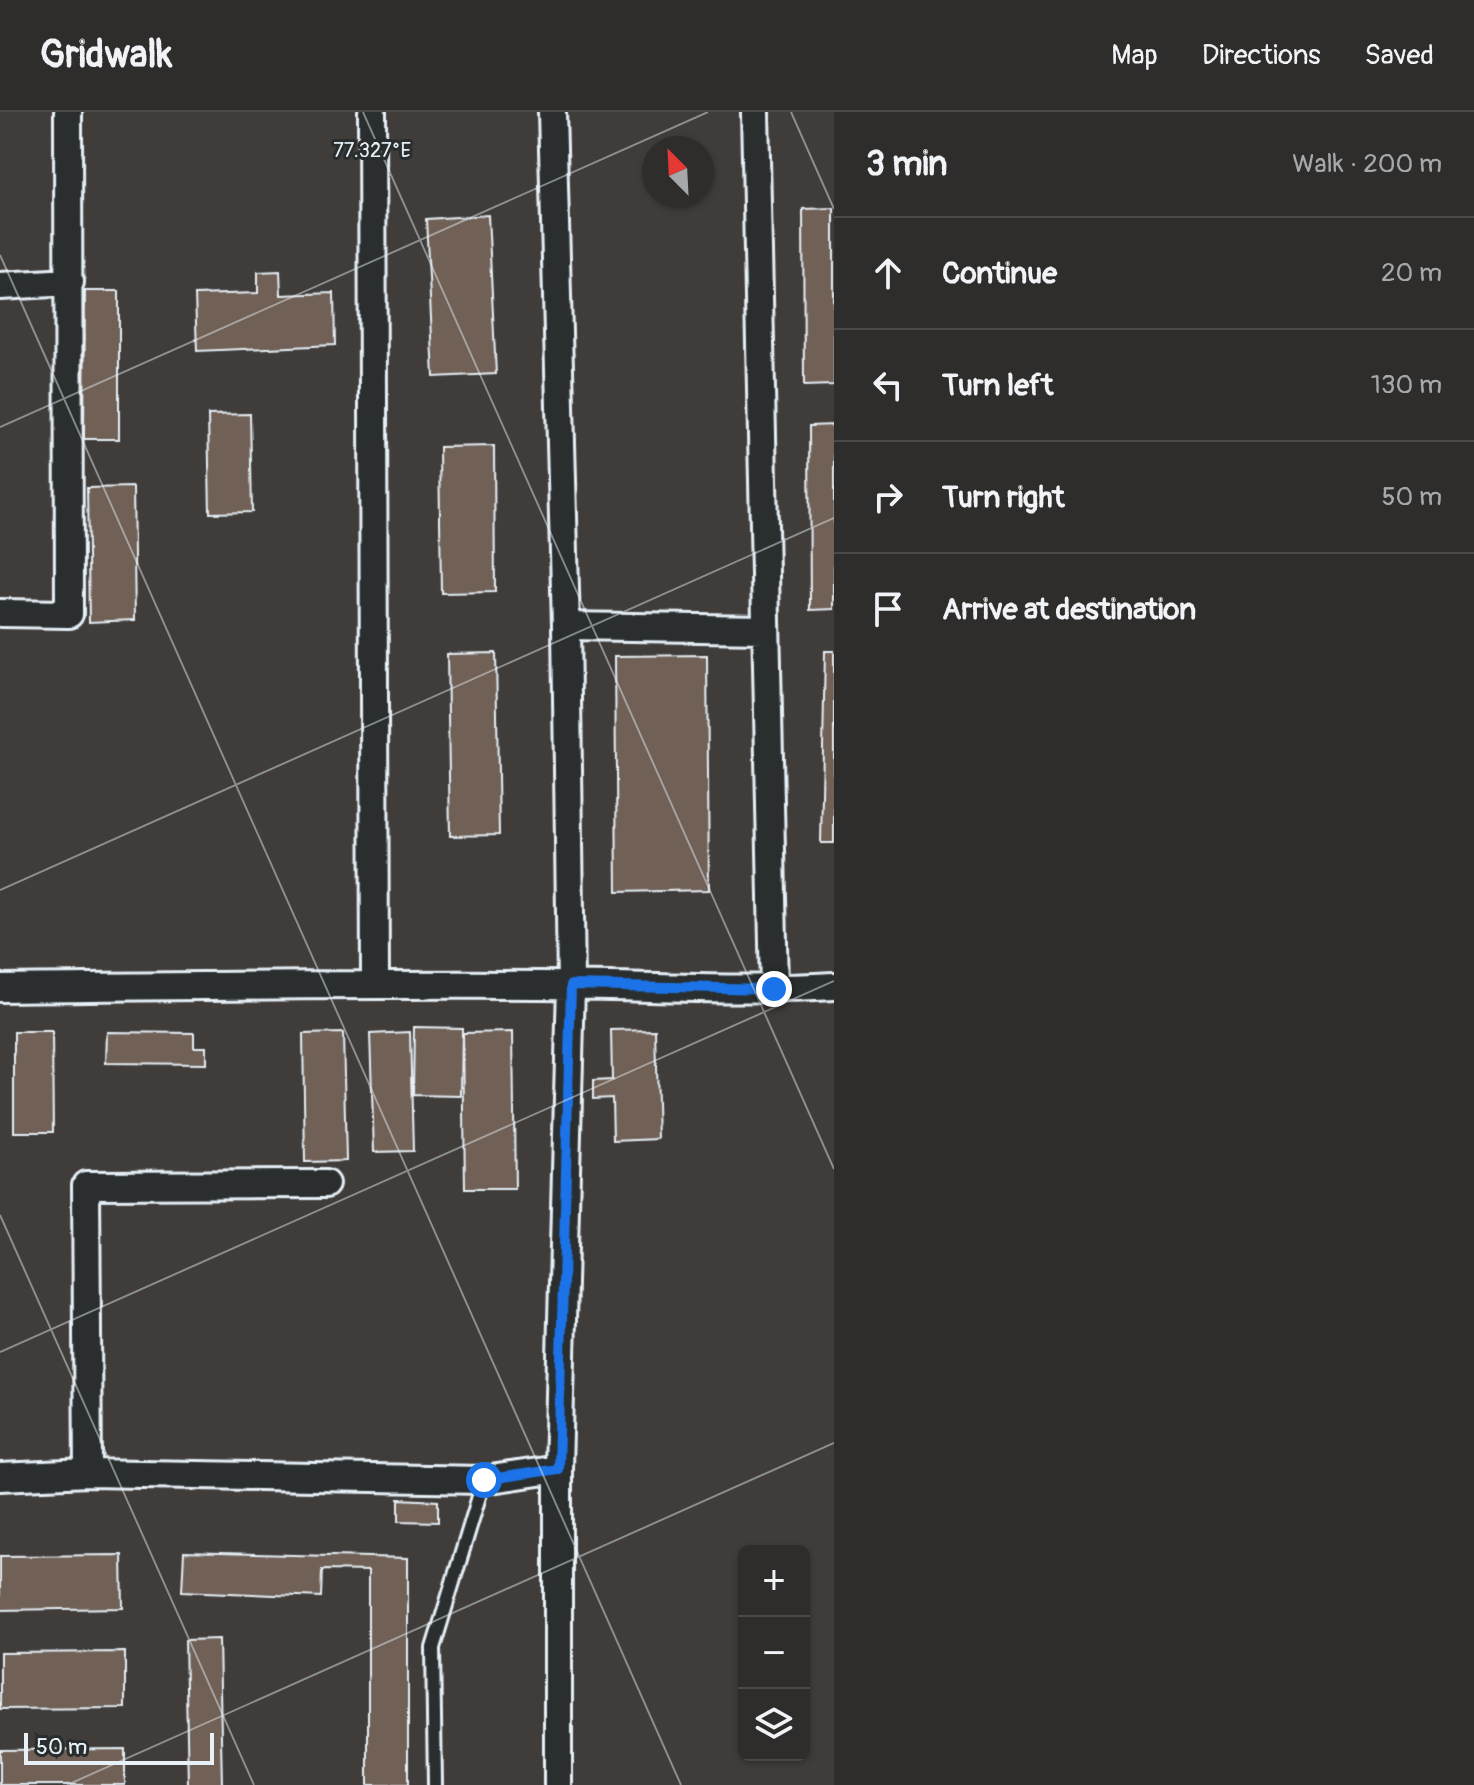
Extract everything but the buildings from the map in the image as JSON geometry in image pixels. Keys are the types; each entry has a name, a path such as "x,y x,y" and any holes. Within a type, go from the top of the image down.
{"street":[{"path":"0,613 69,614 68,112"},
{"path":"372,112 375,984"},
{"path":"552,112 566,626 571,985 558,1469 558,1785"},
{"path":"755,112 774,989"},
{"path":"0,286 70,282"},
{"path":"566,626 766,629"},
{"path":"0,988 375,984 774,989 834,986"},
{"path":"88,1473 86,1185 325,1184"},
{"path":"0,1477 88,1473 484,1480 558,1469"}],"lane":[{"path":"435,1785 433,1648 484,1480"}],"route":[{"path":"484,1480 558,1469 571,985 774,989"}]}
